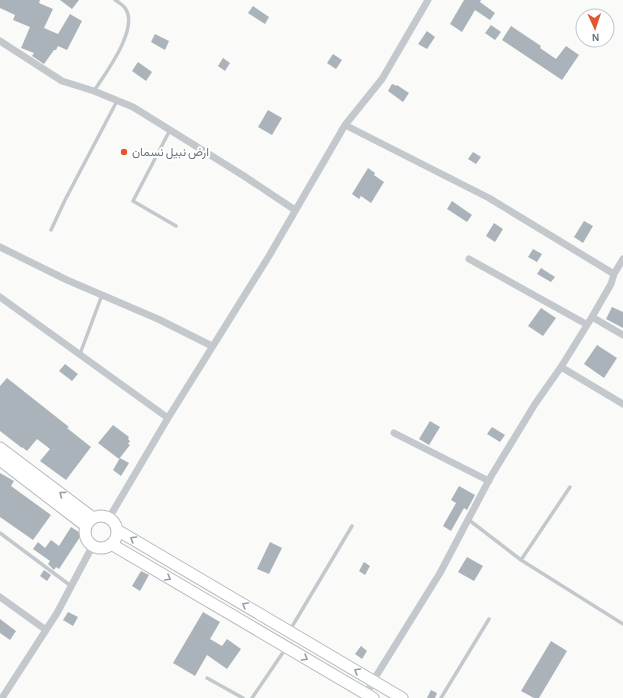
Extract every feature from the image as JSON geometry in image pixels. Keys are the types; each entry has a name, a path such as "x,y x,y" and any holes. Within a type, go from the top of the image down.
{"street":[{"path":"109,518 168,418 269,256 345,125 382,79 428,0"},
{"path":"0,41 62,81 94,91 133,107 244,176 295,210"},
{"path":"345,125 489,198 614,274"},
{"path":"0,247 67,280 158,319 212,346"},
{"path":"469,259 586,324"},
{"path":"111,544 368,697 374,681 440,573 489,481 536,404 561,367 586,324 592,317 611,284 614,274 623,259"},
{"path":"0,297 168,418"},
{"path":"592,317 623,336"},
{"path":"561,367 623,404"},
{"path":"394,433 489,481"},
{"path":"0,448 90,522"},
{"path":"0,460 90,522"},
{"path":"104,516 109,518 116,525 116,538 111,544 102,548 90,543 86,535 90,522 104,516"},
{"path":"117,530 402,698"},
{"path":"2,698 46,630 93,545"},
{"path":"0,596 46,630"}],"lane":[{"path":"94,91 120,50 129,24 126,9 115,0"},
{"path":"51,230 65,200 117,101"},
{"path":"170,130 132,201 176,226"},
{"path":"80,355 102,295"},
{"path":"521,560 570,486"},
{"path":"469,520 521,560 623,624"},
{"path":"289,631 352,526"},
{"path":"0,533 71,587"},
{"path":"441,698 489,619"},
{"path":"252,698 287,648"},
{"path":"207,678 243,698"}],"building":[{"path":"0,0 40,0 39,3 53,9 44,28 58,34 70,14 82,21 67,50 58,46 44,64 32,56 34,53 21,48 30,27 13,20 15,15 0,8"},
{"path":"60,0 79,0 72,9"},
{"path":"464,0 481,0 480,2 495,13 490,20 475,10 462,32 450,24"},
{"path":"253,6 269,17 265,24 248,13"},
{"path":"491,25 501,32 495,40 485,33"},
{"path":"511,26 541,46 540,48 556,59 566,46 579,55 562,80 502,40"},
{"path":"427,31 435,37 427,49 418,44"},
{"path":"155,34 169,41 165,50 151,42"},
{"path":"333,54 342,60 336,69 327,63"},
{"path":"223,58 230,63 225,71 218,66"},
{"path":"138,62 152,72 146,81 132,71"},
{"path":"392,84 397,85 409,93 403,102 388,91"},
{"path":"268,110 282,118 272,135 258,127"},
{"path":"473,152 481,157 476,164 468,159"},
{"path":"368,168 375,173 374,175 384,182 371,203 361,196 359,199 352,194"},
{"path":"452,201 472,215 467,222 447,209"},
{"path":"584,221 593,226 583,243 574,237"},
{"path":"494,223 503,229 495,242 486,236"},
{"path":"533,249 542,254 537,262 528,257"},
{"path":"541,268 555,277 551,282 537,274"},
{"path":"612,307 623,312 623,328 606,319"},
{"path":"541,308 556,318 543,336 528,326"},
{"path":"597,345 617,358 604,378 584,364"},
{"path":"65,364 78,374 72,381 59,371"},
{"path":"7,378 69,427 67,428 91,447 66,480 40,461 50,449 37,439 27,451 0,431 0,386"},
{"path":"430,421 440,427 429,445 419,439"},
{"path":"113,425 129,437 128,439 130,441 128,444 130,445 119,459 98,443"},
{"path":"492,427 505,435 500,442 487,434"},
{"path":"120,458 129,463 121,476 113,470"},
{"path":"0,473 14,481 11,486 51,515 33,540 0,517"},
{"path":"459,486 475,495 467,510 464,508 451,531 443,526 456,503 451,500"},
{"path":"71,527 82,534 59,569 56,567 54,570 48,564 50,561 33,549 38,542 45,548 51,540 59,546"},
{"path":"270,542 282,548 269,574 257,569"},
{"path":"467,557 483,566 474,581 458,572"},
{"path":"364,562 370,566 365,575 359,571"},
{"path":"44,570 51,575 47,581 40,576"},
{"path":"141,571 149,575 140,591 132,586"},
{"path":"68,612 78,617 73,626 63,620"},
{"path":"203,612 220,622 210,639 222,646 227,639 241,649 227,669 207,655 195,676 173,663"},
{"path":"0,619 16,631 10,640 0,633"},
{"path":"551,641 567,651 539,698 534,698 521,691"},
{"path":"361,646 367,651 362,659 355,654"},
{"path":"431,690 437,693 435,698 427,698"}],"place":[{"name":"ارض نبيل نسمان","path":"124,152"}]}
